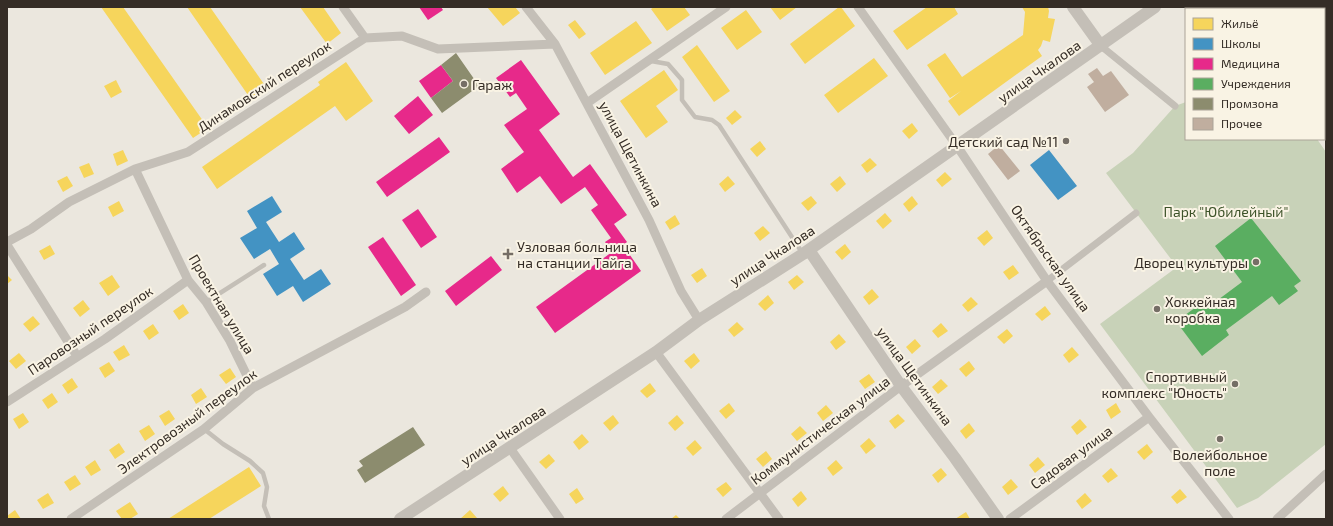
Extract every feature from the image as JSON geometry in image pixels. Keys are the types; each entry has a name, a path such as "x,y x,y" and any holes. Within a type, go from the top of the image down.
{"street":[{"path":"343,7 364,38"},
{"name":"улица Щетинкина","path":"526,7 555,44 649,220 681,291 699,320"},
{"path":"587,103 650,61 726,7"},
{"name":"Октябрьская улица","path":"858,7 957,146 1047,281 1149,417 1229,519"},
{"path":"1073,7 1101,46 1175,106"},
{"name":"улица Чкалова","path":"400,519 656,352 699,320 806,252 1155,7"},
{"name":"Динамовский переулок","path":"7,242 31,229 69,202 134,169 188,152 364,38 402,36 438,49 555,44"},
{"name":"Проектная улица","path":"134,169 188,280 206,302 230,341 253,388"},
{"path":"1047,281 1136,213"},
{"path":"7,245 77,356"},
{"name":"улица Щетинкина","path":"806,252 998,519"},
{"name":"Паровозный переулок","path":"7,402 105,339 188,280"},
{"name":"Коммунистическая улица","path":"726,519 902,386 1047,281"},
{"name":"Электровозный переулок","path":"72,519 204,429 253,388 405,307 426,292"},
{"path":"656,352 779,519"},
{"name":"Садовая улица","path":"1010,519 1149,417"},
{"path":"510,448 560,519"},
{"path":"1277,519 1326,474"}],"lane":[{"path":"650,61 668,64 682,80 682,100 696,117 712,120 719,125 806,252"},
{"path":"206,302 264,265"},
{"path":"204,429 223,444 250,461 263,473 267,487 264,506 268,519"}],"green space":[{"name":"Парк \"Юбилейный\"","path":"1185,102 1185,140 1318,140 1326,152 1326,444 1258,498 1237,508 1100,324 1177,267 1106,173 1133,153 1175,106"}],"building: Жильё":[{"path":"101,7 123,7 208,128 193,138"},
{"path":"187,7 210,7 266,87 250,98"},
{"path":"300,7 323,7 341,33 327,44"},
{"path":"487,7 515,7 520,13 503,26"},
{"path":"654,7 684,7 690,15 667,31 651,9"},
{"path":"770,7 797,7 780,20"},
{"path":"841,7 855,26 805,64 790,44"},
{"path":"927,7 954,7 958,14 907,50 893,31"},
{"path":"1022,7 1048,7 1048,18 1055,19 1050,42 1043,40 1038,50 1042,56 959,116 948,101 961,91 950,98 927,65 945,53 962,77 1023,35 1025,12"},
{"path":"1272,7 1302,8 1272,8"},
{"path":"746,10 762,32 737,50 721,28"},
{"path":"575,20 586,34 579,39 568,25"},
{"path":"636,21 652,43 605,75 590,53"},
{"path":"697,45 730,91 714,102 682,57"},
{"path":"874,58 888,76 838,113 824,95"},
{"path":"346,62 373,101 346,121 335,106 217,189 202,167 320,85 318,82"},
{"path":"664,70 678,90 656,106 668,122 646,138 620,101"},
{"path":"116,80 122,92 111,98 104,86"},
{"path":"735,110 742,117 732,125 726,118"},
{"path":"912,123 918,131 909,139 902,131"},
{"path":"760,141 766,149 757,157 750,149"},
{"path":"123,150 128,161 117,166 113,154"},
{"path":"870,158 877,165 867,173 861,165"},
{"path":"89,163 94,174 84,178 79,167"},
{"path":"945,172 952,179 942,187 936,180"},
{"path":"67,176 73,186 63,192 57,181"},
{"path":"728,176 735,184 725,192 719,184"},
{"path":"840,176 846,184 837,192 830,184"},
{"path":"811,196 817,203 808,211 801,203"},
{"path":"912,196 918,204 909,212 903,204"},
{"path":"119,201 124,211 113,217 108,207"},
{"path":"885,213 892,221 883,229 876,221"},
{"path":"675,215 680,224 670,230 665,222"},
{"path":"763,226 770,233 760,241 754,233"},
{"path":"987,230 993,238 984,246 977,238"},
{"path":"845,244 851,252 842,260 835,252"},
{"path":"50,245 55,254 44,260 39,251"},
{"path":"1013,265 1019,273 1009,280 1003,272"},
{"path":"702,268 707,276 697,283 691,275"},
{"path":"7,275 12,280 7,284"},
{"path":"112,275 120,287 108,296 99,283"},
{"path":"797,275 804,282 794,290 788,282"},
{"path":"872,289 879,297 869,305 863,297"},
{"path":"768,295 774,303 765,311 758,304"},
{"path":"971,297 978,304 968,312 962,305"},
{"path":"83,300 90,309 80,317 73,308"},
{"path":"183,304 189,313 179,320 173,311"},
{"path":"1045,306 1051,314 1042,321 1035,314"},
{"path":"33,316 40,324 30,332 23,324"},
{"path":"737,322 744,329 734,337 728,330"},
{"path":"941,323 948,331 938,338 932,331"},
{"path":"153,324 159,333 149,340 143,331"},
{"path":"1007,329 1013,336 1004,344 997,337"},
{"path":"839,334 846,342 836,350 830,342"},
{"path":"915,339 921,346 912,354 906,347"},
{"path":"124,345 130,355 119,361 113,352"},
{"path":"1072,347 1079,355 1069,363 1063,355"},
{"path":"19,353 26,361 16,369 9,361"},
{"path":"694,353 700,361 691,369 684,361"},
{"path":"969,361 975,369 966,377 959,369"},
{"path":"109,362 115,371 105,378 99,368"},
{"path":"230,368 236,377 226,384 219,375"},
{"path":"869,374 875,382 865,389 859,381"},
{"path":"72,378 78,387 68,394 62,385"},
{"path":"941,379 948,386 938,394 932,387"},
{"path":"650,383 656,391 647,398 640,391"},
{"path":"201,388 207,397 196,404 191,395"},
{"path":"52,393 58,402 48,409 42,400"},
{"path":"729,403 735,411 726,419 719,411"},
{"path":"1116,403 1121,412 1111,419 1106,410"},
{"path":"826,405 833,413 823,421 817,413"},
{"path":"169,410 175,419 165,426 159,416"},
{"path":"23,413 29,422 19,429 13,419"},
{"path":"898,414 905,421 895,429 889,421"},
{"path":"613,415 619,423 610,431 603,423"},
{"path":"677,415 684,423 675,431 668,423"},
{"path":"1080,419 1087,427 1077,435 1071,427"},
{"path":"969,423 975,431 966,439 960,431"},
{"path":"149,425 155,434 145,441 139,431"},
{"path":"800,426 807,433 797,441 791,434"},
{"path":"582,434 589,442 579,450 573,442"},
{"path":"869,438 876,446 866,454 860,446"},
{"path":"695,440 702,448 693,456 686,448"},
{"path":"119,443 125,452 115,459 109,450"},
{"path":"1147,444 1153,452 1144,460 1137,452"},
{"path":"766,451 772,459 763,467 756,459"},
{"path":"549,454 555,461 546,469 539,462"},
{"path":"1038,457 1045,465 1035,473 1029,465"},
{"path":"95,460 101,470 91,476 85,467"},
{"path":"836,460 843,468 833,476 827,468"},
{"path":"249,467 261,486 209,519 168,519"},
{"path":"941,468 947,475 938,483 932,475"},
{"path":"1111,468 1118,476 1108,483 1102,476"},
{"path":"75,475 81,484 70,491 64,482"},
{"path":"1011,479 1018,487 1008,495 1002,487"},
{"path":"726,482 732,489 723,497 716,489"},
{"path":"503,486 509,494 500,502 493,494"},
{"path":"577,488 584,499 576,504 569,494"},
{"path":"1180,489 1187,497 1177,504 1171,497"},
{"path":"801,491 807,499 798,507 792,499"},
{"path":"48,493 54,503 43,509 37,500"},
{"path":"1085,493 1092,501 1082,509 1076,501"},
{"path":"130,502 138,514 130,519 122,519 116,511"},
{"path":"15,510 21,519 7,519 7,516"},
{"path":"470,510 477,518 460,519"},
{"path":"966,512 970,519 955,519"},
{"path":"676,515 680,519 671,519"}],"building: Школы":[{"path":"1049,150 1077,186 1058,200 1030,165"},
{"path":"272,196 282,212 266,222 279,242 294,232 305,249 290,259 304,280 321,269 331,284 303,302 293,286 277,296 263,274 279,264 270,249 254,259 240,238 257,228 247,211"}],"building: Медицина":[{"path":"419,7 441,7 443,10 428,20"},
{"name":"Узловая больница на станции Тайга","path":"521,60 560,114 539,130 573,177 590,164 627,215 614,224 627,242 623,245 641,271 555,333 536,307 612,252 605,242 611,238 591,210 598,205 585,187 561,204 540,176 517,193 501,169 524,152 504,125 527,109 516,93 510,97 496,78"},
{"path":"441,65 453,81 431,98 419,81"},
{"path":"418,96 433,115 409,134 394,116"},
{"path":"439,137 450,152 387,197 376,182"},
{"path":"418,209 437,237 421,248 402,220"},
{"path":"383,237 416,285 401,296 368,247"},
{"path":"491,256 502,270 456,306 445,291"}],"building: Учреждения":[{"path":"1251,218 1301,281 1294,286 1298,291 1279,305 1272,296 1226,330 1229,335 1202,356 1181,328 1185,324 1181,318 1203,302 1207,308 1242,282 1215,246"}],"building: Промзона":[{"name":"Гараж","path":"456,53 479,86 442,113 431,98 453,81 441,65"},
{"path":"413,427 425,445 365,483 357,470 363,466 359,461"}],"building: Прочее":[{"path":"1326,60 1326,85 1325,84"},
{"path":"1097,68 1103,76 1111,71 1129,95 1105,112 1087,87 1094,82 1088,74"},
{"path":"999,145 1020,171 1008,180 988,154"}],"place":[{"name":"Гараж","path":"464,84"},
{"name":"Детский сад №11","path":"1066,141"},
{"name":"Узловая больница на станции Тайга","path":"508,254"},
{"name":"Дворец культуры","path":"1256,262"},
{"name":"Хоккейная коробка","path":"1157,309"},
{"name":"Спортивный комплекс \"Юность\"","path":"1235,384"},
{"name":"Волейбольное поле","path":"1220,439"}]}
